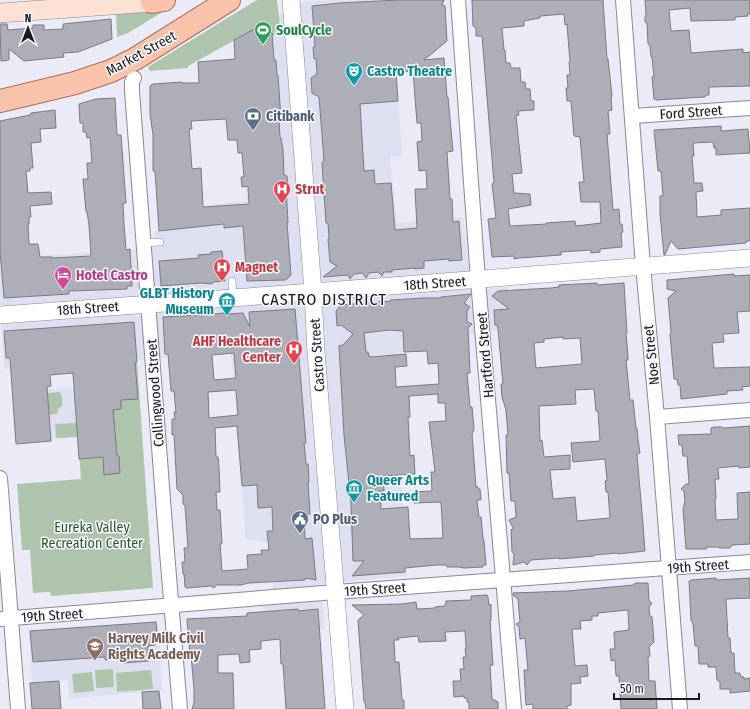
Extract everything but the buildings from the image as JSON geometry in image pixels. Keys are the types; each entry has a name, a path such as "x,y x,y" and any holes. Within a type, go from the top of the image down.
{"main road":[{"name":"Market Street","path":"0,90 75,72 105,62 134,48 210,0"},
{"name":"Market Street","path":"0,101 99,76 146,52 229,0"},
{"path":"0,13 158,1"},
{"path":"134,78 146,52"}],"street":[{"name":"Castro Street","path":"291,0 313,292 316,352 345,709"},
{"name":"Hartford Street","path":"458,0 478,280 514,709"},
{"name":"Noe Street","path":"623,0 633,116 642,266 657,417 680,709"},
{"name":"Collingwood Street","path":"134,78 132,86 180,709"},
{"name":"Ford Street","path":"633,116 750,108"},
{"name":"18th Street","path":"0,315 478,280 750,258"},
{"path":"657,417 750,410"},
{"path":"0,478 5,618 18,709"},
{"name":"19th Street","path":"5,618 750,562"}],"lane":[{"path":"144,243 160,242"},
{"path":"232,281 233,298"}],"shaded area":[{"path":"329,0 378,0 383,46 395,46 402,156 390,157 397,223 463,217 471,290 508,287 511,329 446,337 447,347 395,353 407,576 321,584 325,629 266,635 263,604 273,586 272,543 246,539 231,353 4,369 0,297 0,259 155,248 154,231 209,225 208,205 246,201 234,40 302,2"},
{"path":"74,388 78,437 16,444 12,392"},
{"name":"Harvey Milk Civil Rights Academy","path":"158,621 162,690 69,699 68,680 32,682 29,631"}],"green space":[{"path":"257,0 277,0 281,35 272,35 268,28 260,26 188,66 188,68 150,71 148,67"},
{"path":"177,1 169,8 128,33 117,37 116,12"},
{"name":"Eureka Valley Recreation Center","path":"137,362 153,588 51,596 50,592 33,593 30,550 22,550 17,484 81,479 78,437 56,438 55,424 77,423 72,366"},
{"path":"60,392 62,397 62,406 58,409 57,414 49,415 47,393"},
{"path":"113,669 114,687 96,688 95,670"},
{"path":"151,670 153,689 117,692 116,673"},
{"path":"92,672 94,691 74,693 72,674"}],"place":[{"name":"SoulCycle","path":"263,45"},
{"name":"Castro Theatre","path":"354,86"},
{"name":"Citibank","path":"253,131"},
{"name":"Strut","path":"282,204"},
{"name":"Magnet","path":"222,282"},
{"name":"Hotel Castro","path":"63,290"},
{"name":"GLBT History Museum","path":"227,316"},
{"name":"AHF Healthcare Center","path":"294,364"},
{"name":"Queer Arts Featured","path":"354,503"},
{"name":"PO Plus","path":"300,534"},
{"name":"Harvey Milk Civil Rights Academy","path":"95,661"}],"district":[{"name":"CASTRO DISTRICT","path":"324,299"}]}
